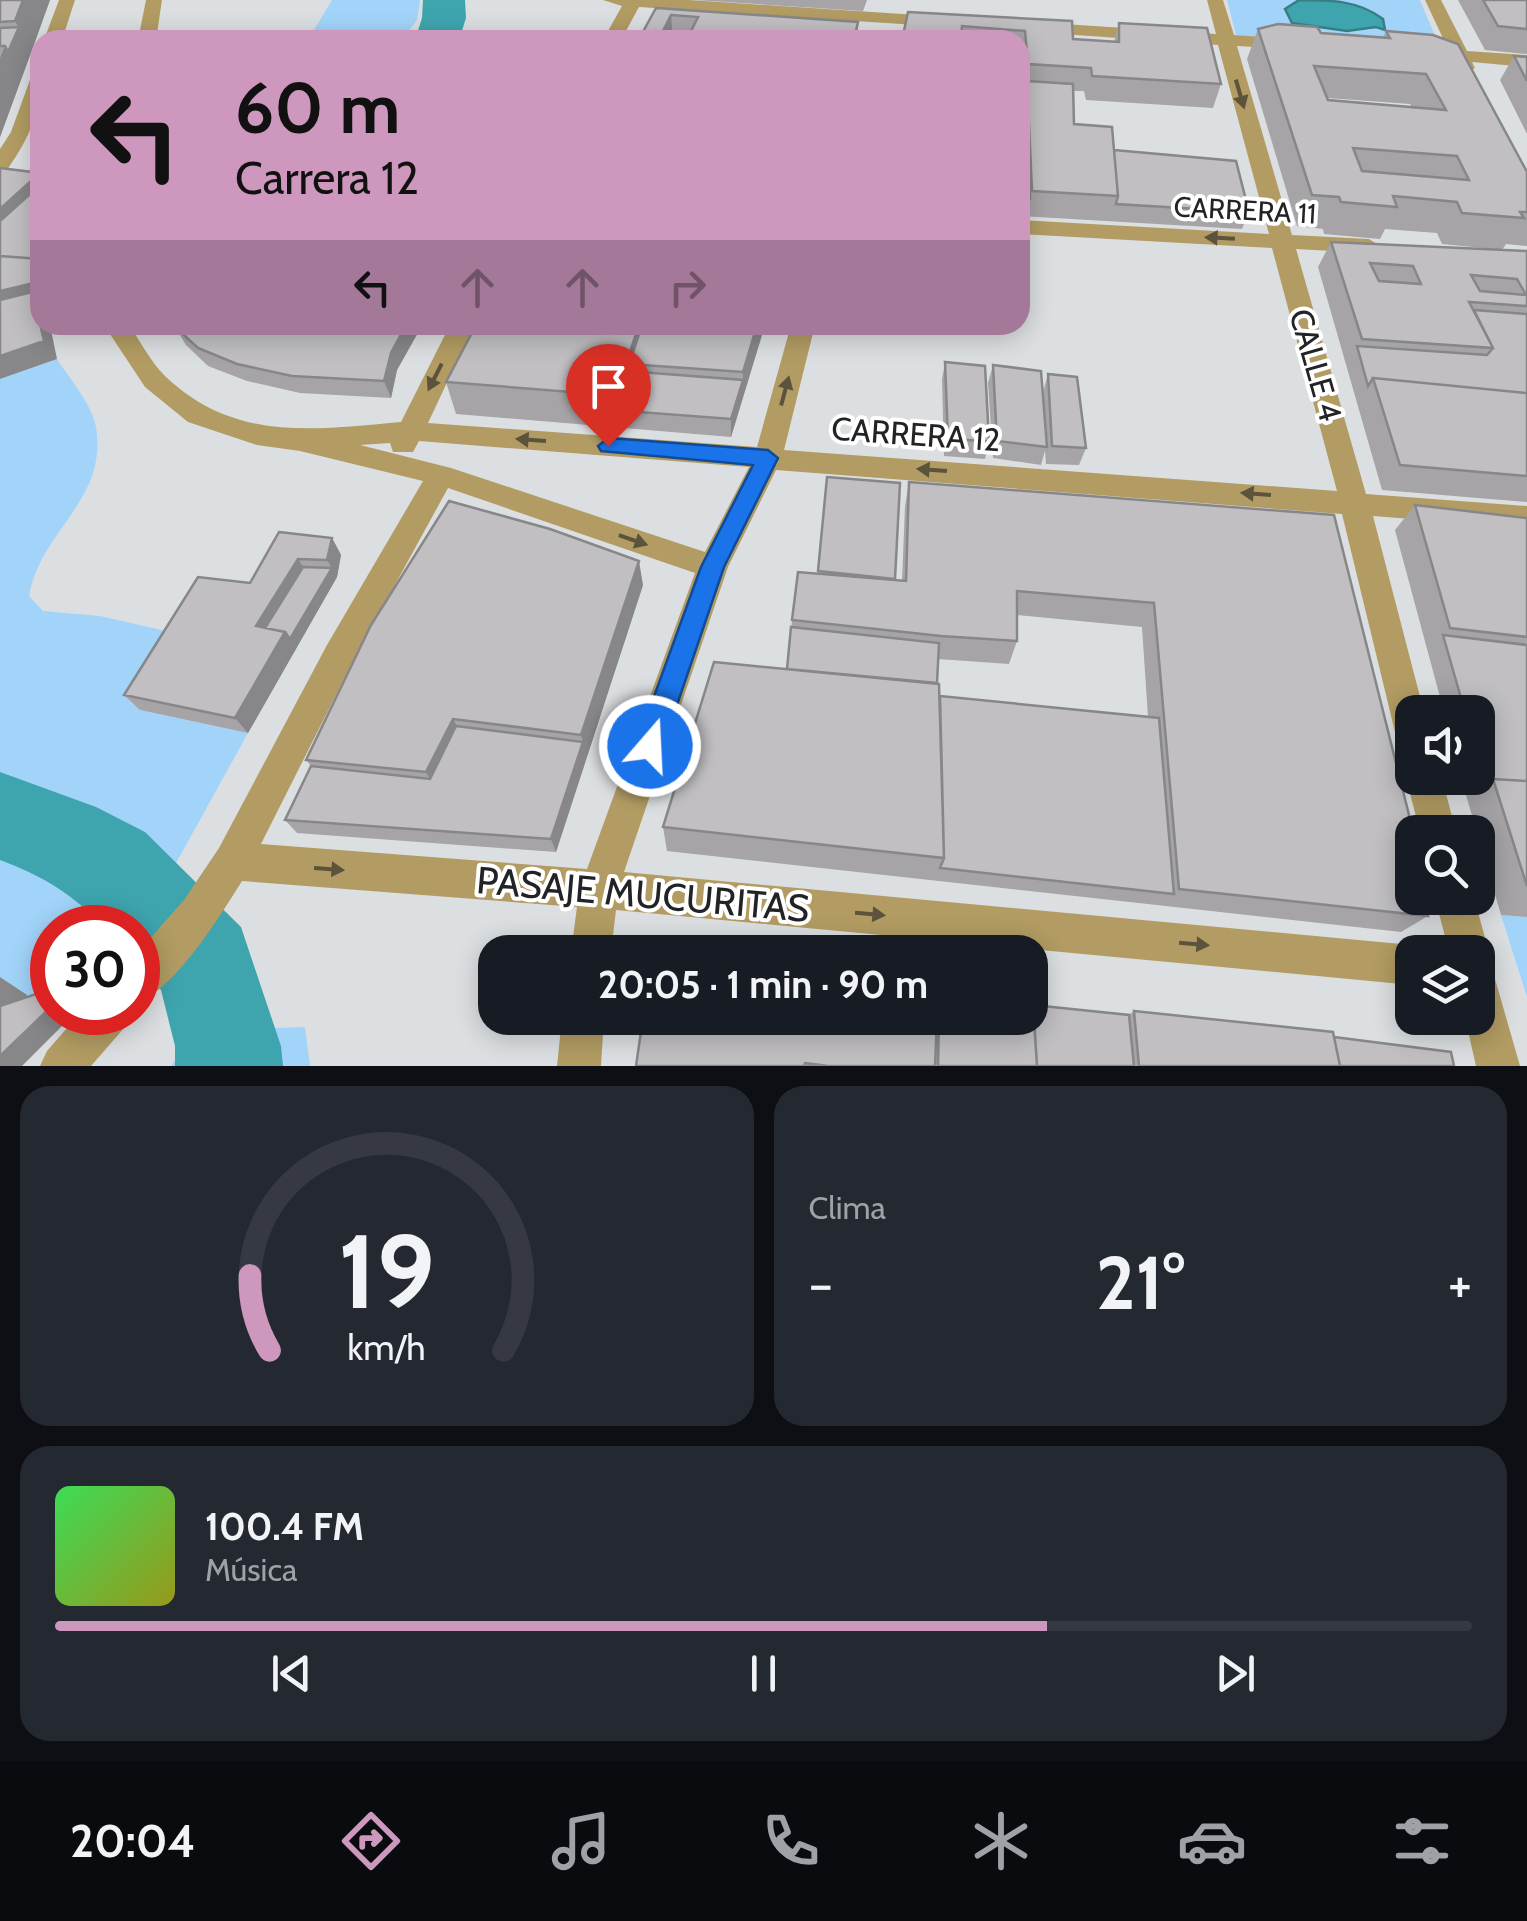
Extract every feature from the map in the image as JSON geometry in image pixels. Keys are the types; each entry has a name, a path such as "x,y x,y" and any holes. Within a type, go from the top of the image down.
{"street":[{"path":"56,30 67,0"},
{"path":"150,30 154,0"},
{"path":"611,0 886,9 960,23"},
{"name":"CALLE 4","path":"1215,0 1354,501 1403,695"},
{"path":"1433,0 1476,87"},
{"path":"618,30 634,1"},
{"path":"1016,26 1303,44"},
{"path":"1401,52 1527,61"},
{"path":"0,166 21,132 30,106"},
{"name":"CARRERA 11","path":"1030,228 1391,248"},
{"path":"123,335 154,381 198,415 257,435 300,441 442,475 713,567"},
{"path":"394,466 457,335"},
{"path":"593,935 599,889 713,567 768,458 800,335"},
{"name":"CARRERA 12","path":"300,441 410,430 1527,517"},
{"path":"160,957 198,914 232,861 339,655 442,475"},
{"name":"PASAJE MUCURITAS","path":"232,861 599,889 1395,962"},
{"path":"62,1066 90,1035"},
{"path":"579,1066 582,1035"},
{"path":"1490,1035 1498,1066"}],"shaded area":[{"path":"332,0 420,1 417,20 410,30 314,30"},
{"path":"1227,0 1420,0 1441,50 1236,35"},
{"path":"1299,0 1332,1 1364,8 1383,19 1385,30 1376,27 1347,31 1292,23 1285,9"},
{"path":"57,359 90,409 96,427 97,453 92,475 46,552 29,596 43,611 100,616 184,635 140,710 248,733 153,905 30,905 30,1013 8,1021 26,995 0,977 0,379"},
{"path":"1501,915 1527,917 1527,997"},
{"path":"305,1027 310,1066 171,1066 195,1031"}],"building":[{"path":"0,0 23,0 15,21 0,22"},
{"path":"1483,0 1527,0 1527,29 1498,26"},
{"path":"656,8 858,22 856,30 692,30 698,17 671,15 664,30 644,30"},
{"path":"908,12 1072,21 1073,39 1119,42 1119,23 1207,28 1221,84 1092,76 1091,68 1030,64 1030,30 962,26 962,30 904,30"},
{"path":"1278,24 1317,27 1321,33 1390,38 1386,31 1433,35 1458,44 1527,172 1527,212 1520,212 1524,218 1462,213 1457,202 1393,196 1397,207 1312,195 1258,29","holes":["1314,66 1426,74 1446,110 1328,100","1353,148 1457,156 1469,180 1362,171"]},
{"path":"19,27 8,52 0,46 0,28"},
{"path":"1514,56 1527,57 1527,81"},
{"path":"1030,81 1073,84 1074,124 1112,127 1118,196 1032,191"},
{"path":"1114,150 1236,161 1249,212 1116,204"},
{"path":"0,168 30,172 30,182 0,209"},
{"path":"30,194 30,258 0,256 0,221"},
{"path":"1331,242 1527,251 1527,306 1469,302 1493,348 1362,339","holes":["1370,263 1413,266 1421,284 1379,281","1471,275 1517,279 1526,295 1480,291"]},
{"path":"0,256 30,258 30,284 0,291"},
{"path":"30,292 30,335 43,335 44,341 0,356 0,300"},
{"path":"1474,310 1527,314 1527,393 1373,378 1368,386 1357,346 1487,355 1493,348"},
{"path":"184,335 401,335 384,381 292,376 237,364 198,348"},
{"path":"471,335 636,335 628,358 611,356 596,394 446,382"},
{"path":"639,335 754,335 743,372 629,364"},
{"path":"945,362 985,366 989,441 948,439"},
{"path":"993,365 1041,371 1047,447 997,441"},
{"path":"613,370 743,380 731,419 599,409"},
{"path":"1048,374 1077,377 1086,448 1052,446"},
{"path":"1373,378 1527,393 1527,476 1400,465"},
{"path":"827,477 900,483 895,579 818,571"},
{"path":"909,482 1334,515 1395,759 1395,795 1404,795 1409,815 1395,815 1395,912 1179,889 1154,603 1017,591 1017,641 792,620 798,572 906,581"},
{"path":"449,501 550,529 639,561 581,735 453,719 426,772 306,760 371,625"},
{"path":"1415,505 1527,518 1527,637 1450,628"},
{"path":"279,532 332,538 327,560 298,559 256,626 285,632 235,718 124,695 198,577 250,583"},
{"path":"303,567 332,568 290,639 285,632 265,628"},
{"path":"791,627 939,643 937,683 787,669"},
{"path":"1443,635 1527,645 1527,781 1495,779 1495,695 1460,695"},
{"path":"714,662 939,684 944,858 663,827"},
{"path":"940,696 1159,718 1174,894 940,868 944,858"},
{"path":"456,726 583,742 551,839 285,820 311,766 430,779"},
{"path":"1495,779 1527,781 1527,886 1495,785"},
{"path":"30,996 30,1027 0,1056 0,1006"},
{"path":"1048,1007 1129,1015 1134,1066 1037,1066 1035,1035 1048,1035"},
{"path":"1134,1011 1333,1032 1340,1066 1139,1066"},
{"path":"641,1035 936,1035 935,1066 636,1066"},
{"path":"939,1035 1035,1035 1037,1066 938,1066"},
{"path":"1334,1037 1451,1052 1454,1066 1340,1066"}],"waterway":[{"path":"440,30 444,0"},
{"path":"0,816 63,839 111,865 205,963 228,1046 229,1066"}],"route":[{"path":"608,446 768,458 713,567 650,746"}]}
